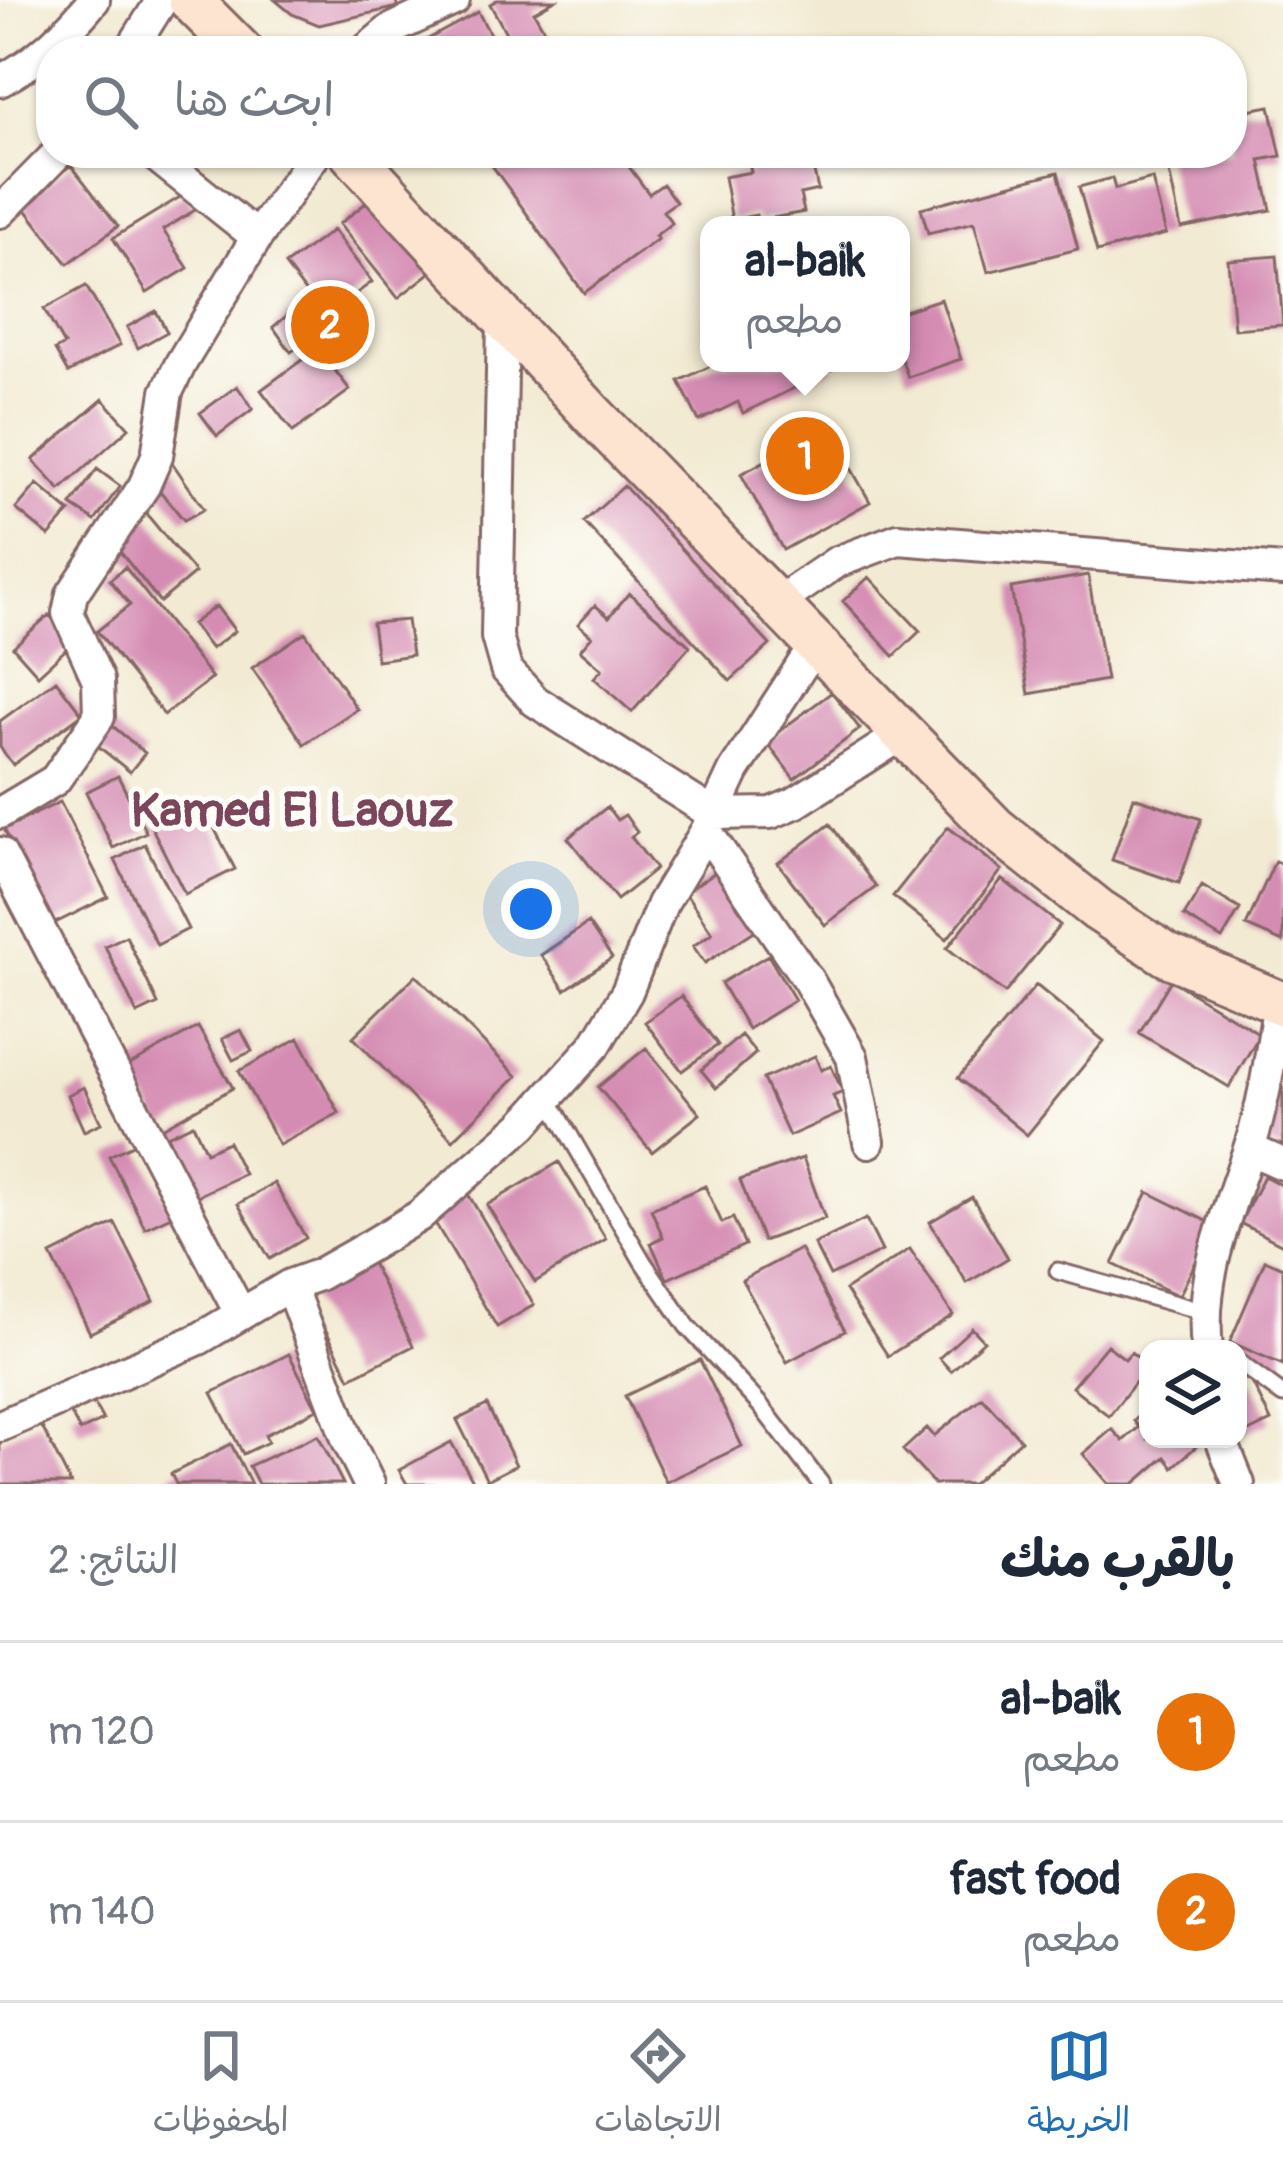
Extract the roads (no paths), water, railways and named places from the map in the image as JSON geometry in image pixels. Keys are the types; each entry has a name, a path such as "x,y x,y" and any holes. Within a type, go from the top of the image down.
{"main road":[{"path":"190,0 226,36"},
{"path":"365,168 814,645 995,828 1098,910 1167,955 1281,1003"}],"street":[{"path":"62,36 94,0"},
{"path":"139,36 162,0"},
{"path":"384,36 454,0"},
{"path":"0,80 36,60"},
{"path":"0,212 43,168"},
{"path":"171,168 257,237"},
{"path":"0,813 56,780 99,717 98,680 68,613 72,594 145,486 157,456 167,392 257,237 305,168"},
{"path":"503,319 496,598 499,656 535,701 709,823 852,1057 868,1142"},
{"path":"777,603 837,562 898,539 1283,569"},
{"path":"0,1426 199,1339 239,1312 318,1275 419,1216 548,1098 596,1044 627,992 662,904 734,771 814,645"},
{"path":"709,823 771,813 795,803 903,734"},
{"path":"0,853 239,1312"},
{"path":"1210,1337 1219,1228 1250,1149 1281,1003"},
{"path":"1250,1149 1283,1164"},
{"path":"290,1285 348,1441 369,1484"},
{"path":"1225,1448 1239,1484"}],"lane":[{"path":"548,1098 643,1262 687,1326 760,1405 821,1484"},
{"path":"1058,1271 1210,1337"},
{"path":"1247,1369 1283,1395"}],"place":[{"name":"fast food","path":"330,325"},
{"name":"al-baik","path":"805,456"}],"district":[{"name":"Kamed El Laouz","path":"292,811"}]}
